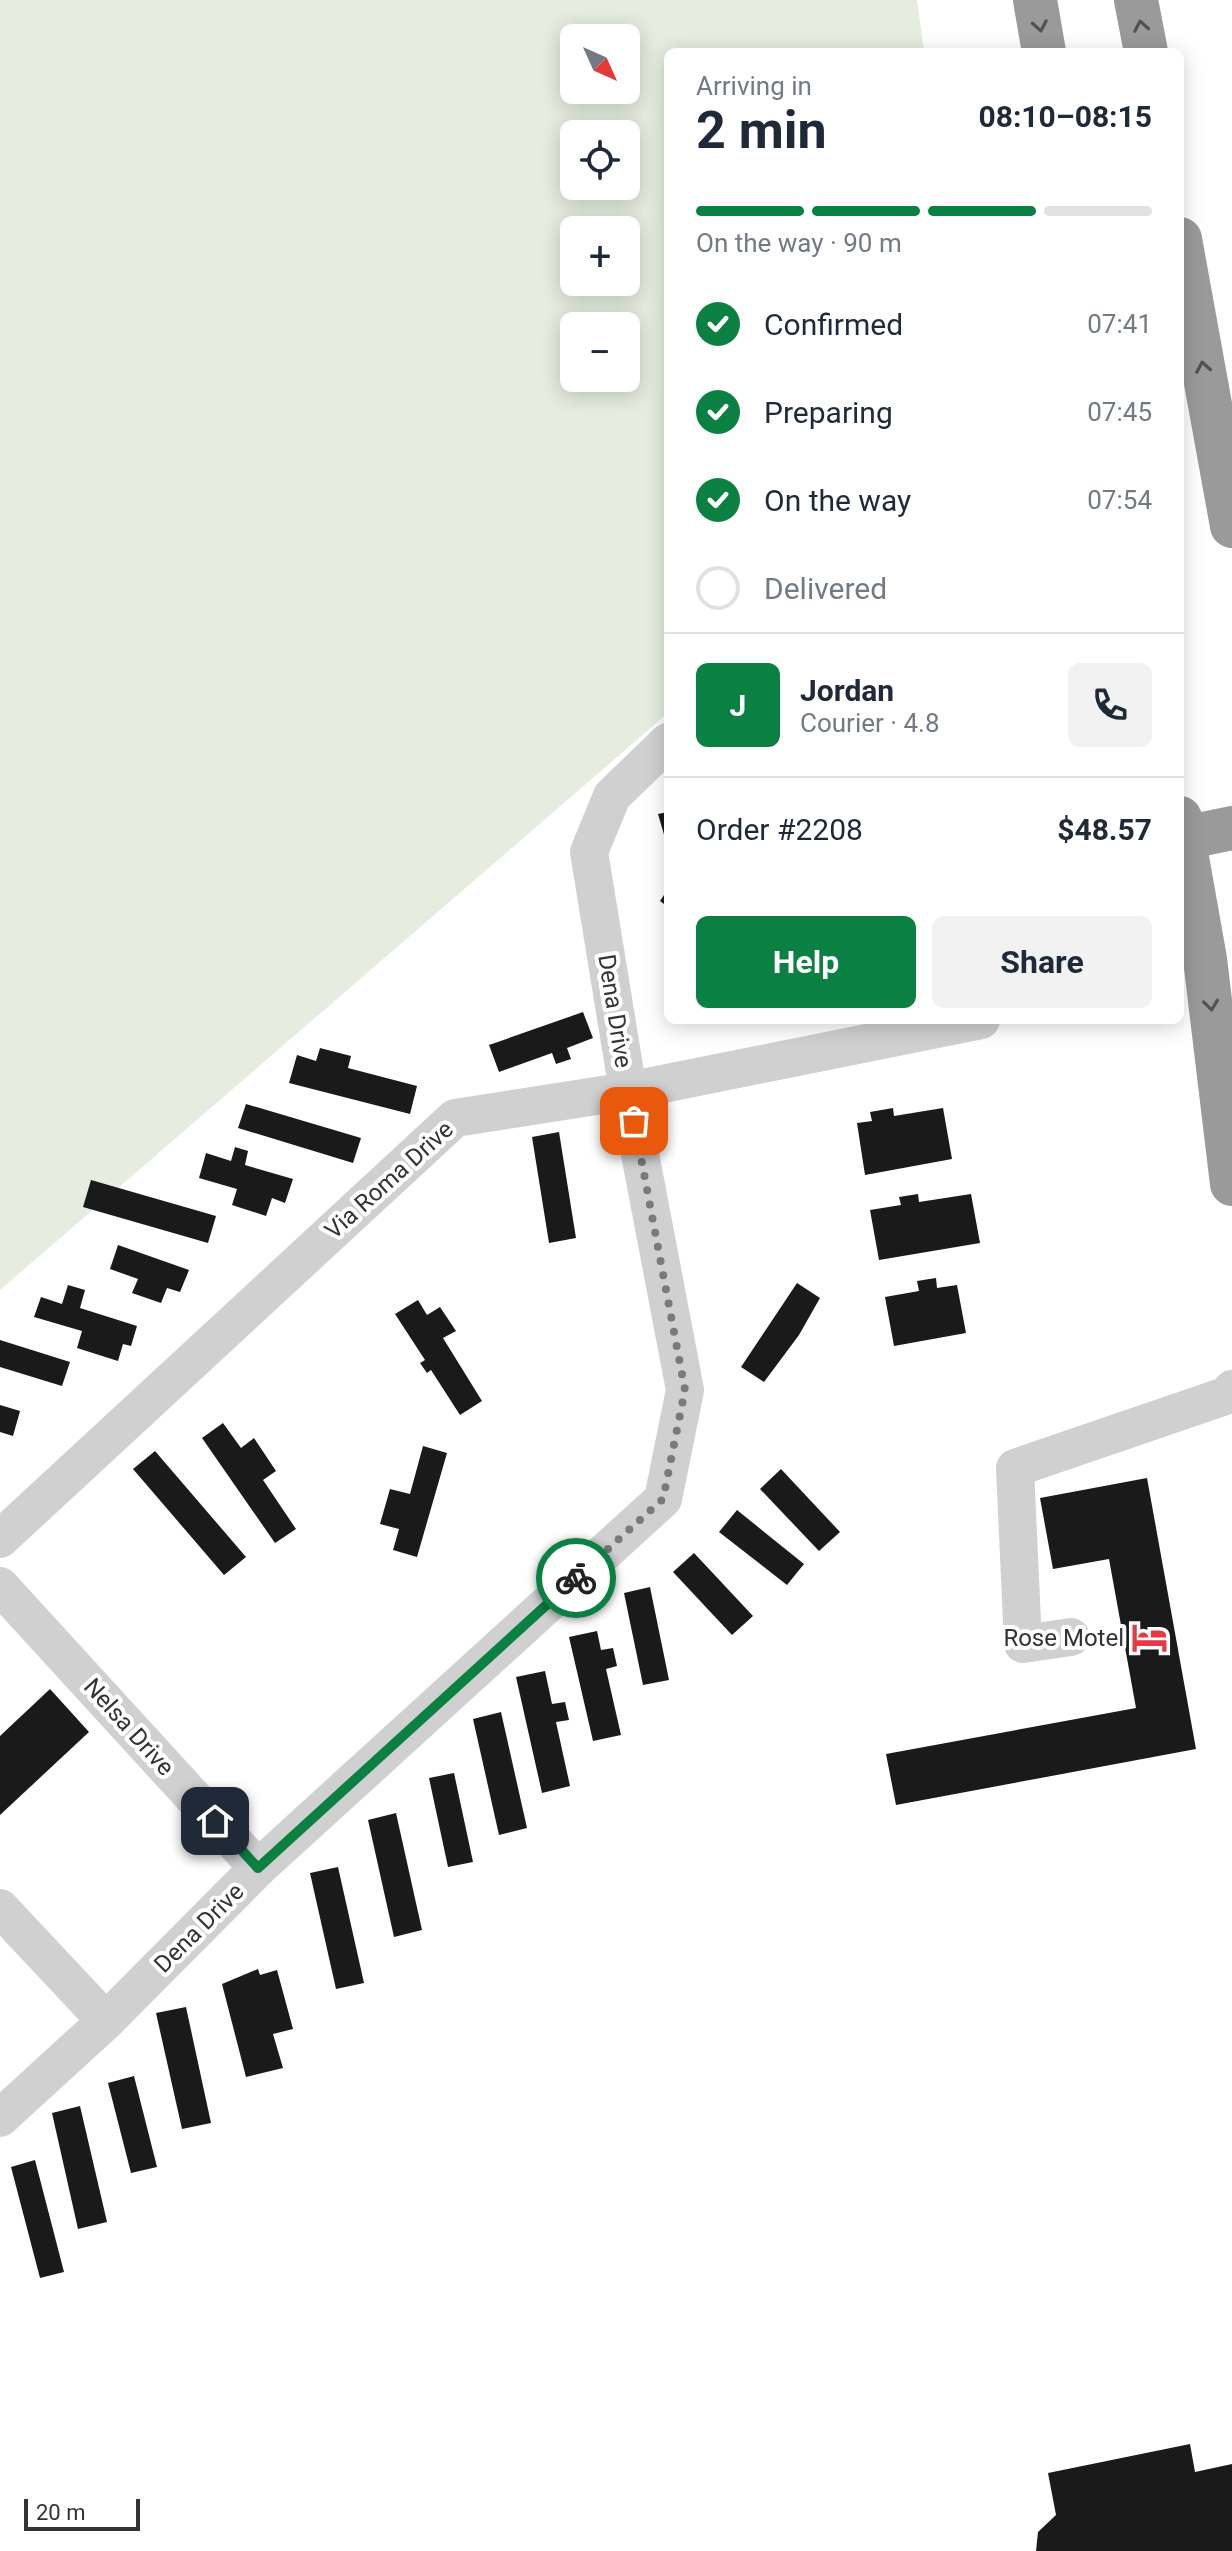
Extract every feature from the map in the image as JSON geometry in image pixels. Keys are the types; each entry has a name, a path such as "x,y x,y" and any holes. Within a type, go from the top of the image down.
{"highway":[{"path":"1035,0 1043,48"},
{"path":"1136,0 1145,48"},
{"path":"1184,283 1198,438 1232,526"},
{"path":"1184,828 1232,828"},
{"path":"1184,854 1192,964 1232,1184"}],"street":[{"name":"Dena Drive","path":"0,2118 106,2021 258,1868 663,1499 685,1390 628,1091 589,852 612,796 664,746"},
{"name":"Via Roma Drive","path":"0,1539 455,1118 628,1091 961,1024"},
{"path":"1071,1637 1023,1644 1015,1468 1228,1395 1232,1389"},
{"name":"Nelsa Drive","path":"0,1586 258,1868"},
{"path":"0,1908 106,2021"}],"shaded area":[{"path":"0,0 917,0 923,48 664,48 664,716 0,1290"}],"building":[{"path":"664,813 664,835 658,814"},
{"path":"583,1012 593,1038 567,1048 571,1059 556,1064 552,1053 499,1072 489,1045"},
{"path":"320,1048 351,1056 348,1068 417,1086 410,1114 289,1083 297,1055 316,1061"},
{"path":"246,1104 361,1138 353,1163 238,1128"},
{"path":"893,1108 894,1116 943,1108 952,1159 865,1175 857,1123 872,1121 870,1112"},
{"path":"559,1132 576,1238 549,1243 532,1137"},
{"path":"235,1147 248,1151 245,1165 293,1179 285,1203 272,1198 266,1216 232,1205 237,1189 199,1178 206,1153 231,1161"},
{"path":"91,1180 216,1216 208,1243 83,1207"},
{"path":"918,1194 919,1202 971,1194 980,1243 879,1260 870,1210 901,1205 899,1197"},
{"path":"118,1245 189,1270 180,1292 167,1288 161,1303 132,1293 138,1279 110,1269"},
{"path":"936,1278 937,1288 957,1285 966,1333 894,1346 885,1297 919,1291 917,1281"},
{"path":"797,1283 820,1298 799,1335 764,1382 741,1367"},
{"path":"68,1285 85,1290 80,1308 137,1326 131,1346 123,1344 118,1361 77,1348 82,1331 34,1317 41,1297 62,1304"},
{"path":"418,1300 427,1315 440,1307 456,1331 443,1338 482,1401 460,1415 431,1370 427,1373 420,1363 425,1360 395,1314"},
{"path":"0,1340 70,1362 62,1386 0,1367"},
{"path":"0,1405 20,1411 13,1436 0,1432"},
{"path":"223,1423 241,1448 254,1438 276,1471 263,1480 296,1529 275,1543 202,1438"},
{"path":"423,1446 447,1453 417,1557 393,1550 399,1529 380,1524 390,1489 410,1494"},
{"path":"155,1451 246,1557 224,1575 133,1469"},
{"path":"781,1469 840,1532 819,1551 760,1489"},
{"name":"Rose Motel","path":"1147,1478 1196,1749 896,1805 886,1754 1136,1708 1109,1559 1053,1569 1040,1498"},
{"path":"737,1510 804,1564 787,1585 719,1532"},
{"path":"694,1553 753,1616 732,1635 673,1572"},
{"path":"650,1587 669,1680 643,1685 624,1593"},
{"path":"597,1631 601,1650 613,1648 617,1666 606,1669 621,1735 593,1741 569,1637"},
{"path":"545,1671 552,1704 565,1702 569,1720 556,1722 570,1786 542,1793 516,1677"},
{"path":"50,1689 89,1732 0,1815 0,1736"},
{"path":"501,1712 527,1828 499,1835 473,1719"},
{"path":"454,1773 473,1862 448,1867 429,1778"},
{"path":"396,1813 422,1930 394,1937 368,1820"},
{"path":"338,1867 364,1983 336,1989 310,1873"},
{"path":"258,1969 260,1975 277,1970 293,2029 273,2034 283,2068 246,2077 222,1984"},
{"path":"186,2007 211,2123 182,2129 156,2013"},
{"path":"134,2076 157,2167 131,2173 108,2083"},
{"path":"80,2106 107,2222 78,2229 52,2113"},
{"path":"35,2160 64,2272 40,2278 11,2167"},
{"path":"1190,2444 1195,2472 1232,2464 1232,2551 1036,2551 1038,2532 1056,2515 1048,2473"}],"way so far":[{"path":"576,1578 663,1499 685,1390 634,1121"}],"place":[{"name":"Rose Motel","path":"1150,1638"}],"route":[{"path":"215,1821 258,1868 576,1578"}]}
